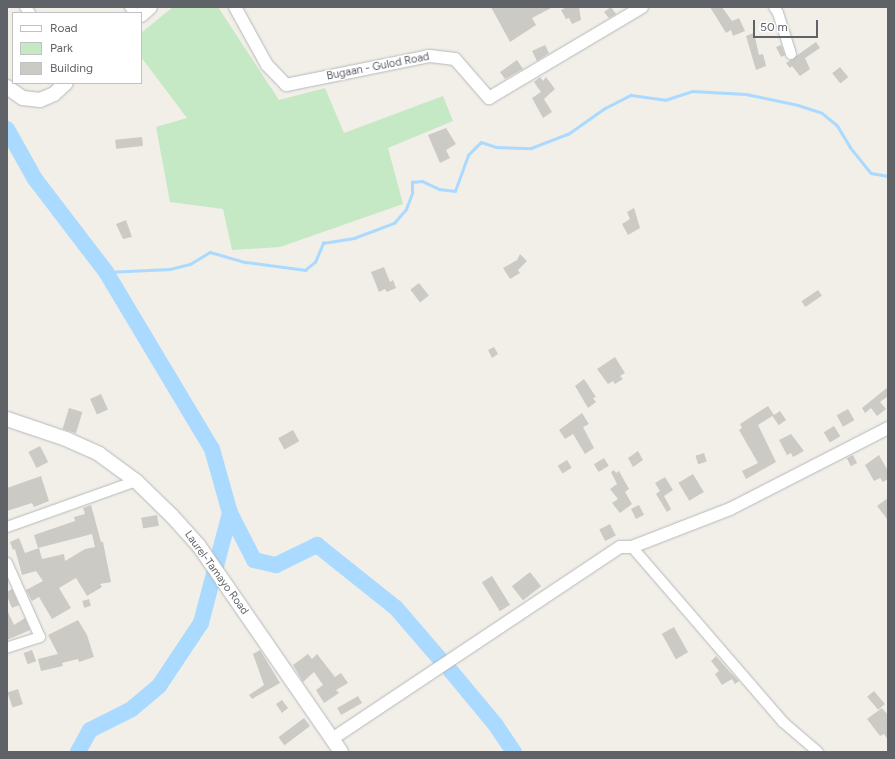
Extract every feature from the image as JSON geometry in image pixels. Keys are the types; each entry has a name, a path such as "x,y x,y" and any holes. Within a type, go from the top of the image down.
{"main road":[{"path":"142,14 150,7"},
{"path":"7,86 23,98 40,100 54,94 65,84"},
{"name":"Laurel-Tamayo Road","path":"7,419 66,439 99,454 136,481 199,546 341,752"}],"street":[{"name":"Bugaan - Gulod Road","path":"235,7 267,65 286,85 430,56 455,59 489,98 642,7"},
{"path":"774,7 778,13 791,54"},
{"path":"332,739 479,642 566,581 620,547 632,547 730,509 888,428"},
{"path":"7,527 136,481"},
{"path":"632,547 782,722 818,752"},
{"path":"7,563 40,637 7,648"}],"green space":[{"path":"173,7 218,7 279,100 325,88 344,133 443,96 453,121 388,148 403,204 280,247 232,250 223,209 170,202 156,127 187,118 142,58 142,32"}],"building":[{"path":"491,7 553,7 532,18 536,25 510,42"},
{"path":"567,7 579,7 581,20 572,24 569,18 566,19 561,10"},
{"path":"611,7 616,14 609,18 604,12"},
{"path":"710,7 722,7 732,21 739,18 745,31 733,36 731,30 726,33"},
{"path":"754,33 759,55 763,54 766,66 756,70 746,36"},
{"path":"816,42 820,48 805,58 810,69 800,76 792,66 790,68 786,63"},
{"path":"545,45 549,53 537,61 532,51"},
{"path":"781,45 785,55 781,57 776,47"},
{"path":"517,60 523,69 505,79 500,72"},
{"path":"840,67 848,77 840,83 832,73"},
{"path":"540,77 543,81 546,77 555,89 544,99 552,112 543,118 532,98 541,92 534,82"},
{"path":"446,128 456,144 446,150 450,158 440,163 428,135"},
{"path":"142,137 143,146 116,149 115,140"},
{"path":"634,208 640,228 628,235 622,224 630,219 627,212"},
{"path":"126,220 132,237 123,239 116,224"},
{"path":"520,254 527,261 518,270 520,273 510,279 503,268 517,260"},
{"path":"384,267 390,282 393,280 396,288 387,292 385,289 379,292 371,272"},
{"path":"419,283 429,296 420,302 410,290"},
{"path":"818,290 822,296 805,307 801,301"},
{"path":"494,347 498,354 492,358 488,350"},
{"path":"615,357 625,373 620,376 623,379 615,384 613,381 608,384 597,369"},
{"path":"584,379 596,397 593,398 596,402 588,408 575,386"},
{"path":"888,387 888,396 880,402 886,409 877,416 871,408 865,413 862,408"},
{"path":"101,394 108,410 97,414 90,399"},
{"path":"768,406 774,415 758,425 776,462 746,479 742,471 758,463 739,430 742,428 740,424"},
{"path":"69,408 82,412 76,433 63,429"},
{"path":"848,409 854,420 843,427 837,415"},
{"path":"780,411 786,420 779,425 773,416"},
{"path":"582,413 589,424 583,427 594,448 585,454 573,434 565,439 559,430"},
{"path":"834,426 840,436 830,442 824,432"},
{"path":"293,430 299,441 284,450 278,438"},
{"path":"791,434 804,451 793,457 791,453 787,455 779,440"},
{"path":"40,446 48,462 37,468 28,452"},
{"path":"638,451 643,460 633,467 628,458"},
{"path":"704,453 707,462 698,464 695,456"},
{"path":"853,455 857,463 851,466 847,458"},
{"path":"879,455 888,471 888,479 883,482 880,478 874,481 865,465"},
{"path":"604,458 609,466 599,472 594,464"},
{"path":"567,460 572,468 562,473 558,466"},
{"path":"614,470 616,473 619,471 629,489 625,492 632,504 620,513 612,503 618,499 610,489 617,484 611,472"},
{"path":"693,474 704,492 689,501 678,483"},
{"path":"41,476 49,501 34,507 32,503 7,511 7,488"},
{"path":"665,477 673,490 664,496 671,509 667,512 656,494 660,491 655,483"},
{"path":"888,498 888,520 877,506"},
{"path":"91,505 101,542 103,542 111,582 100,584 102,587 87,596 76,578 59,588 71,608 52,619 39,597 32,601 26,590 43,581 36,571 22,575 15,549 13,550 10,542 19,538 25,553 39,548 42,559 64,554 65,561 85,549 95,547 92,534 38,548 34,535 75,521 74,517 85,514 83,508"},
{"path":"639,505 644,515 636,519 631,509"},
{"path":"157,515 159,526 143,529 141,518"},
{"path":"610,524 616,536 605,541 599,529"},
{"path":"530,572 541,586 523,600 512,586"},
{"path":"492,576 510,605 500,611 482,582"},
{"path":"12,589 19,605 12,608 7,592"},
{"path":"89,599 91,606 84,608 82,601"},
{"path":"7,610 14,625 25,618 30,630 7,640"},
{"path":"78,620 87,635 94,657 79,662 78,659 62,663 63,666 41,671 38,659 58,654 48,635"},
{"path":"674,627 688,652 676,659 662,634"},
{"path":"32,650 36,661 28,664 24,653"},
{"path":"260,650 280,683 252,699 249,695 264,685 253,654"},
{"path":"308,654 312,659 317,654 335,677 341,673 348,683 336,690 339,693 324,703 316,690 323,685 314,672 303,682 293,665"},
{"path":"716,656 739,681 735,684 732,679 722,685 715,674 719,671 711,661"},
{"path":"18,689 23,704 12,708 8,692"},
{"path":"874,691 885,704 878,710 867,697"},
{"path":"358,696 362,703 341,715 337,708"},
{"path":"282,700 288,708 282,713 276,704"},
{"path":"882,708 888,715 888,740 884,734 880,736 867,719"},
{"path":"304,718 310,726 284,745 278,737"}],"waterway":[{"path":"106,272 170,269 190,264 210,252 246,262 305,270 315,262 323,243 354,238 394,223 406,209 412,193 412,182 422,181 439,189 455,191 468,155 481,142 496,147 531,148 568,134 605,108 631,95 665,100 692,91 746,94 798,105 822,113 837,125 850,147 871,173 888,176"},
{"path":"7,129 35,179 106,272 212,449 230,513 201,623 159,686 132,709 90,730 78,752"},
{"path":"230,513 254,560 276,565 317,545 396,608 439,658"},
{"path":"450,670 495,724 514,752"}]}
